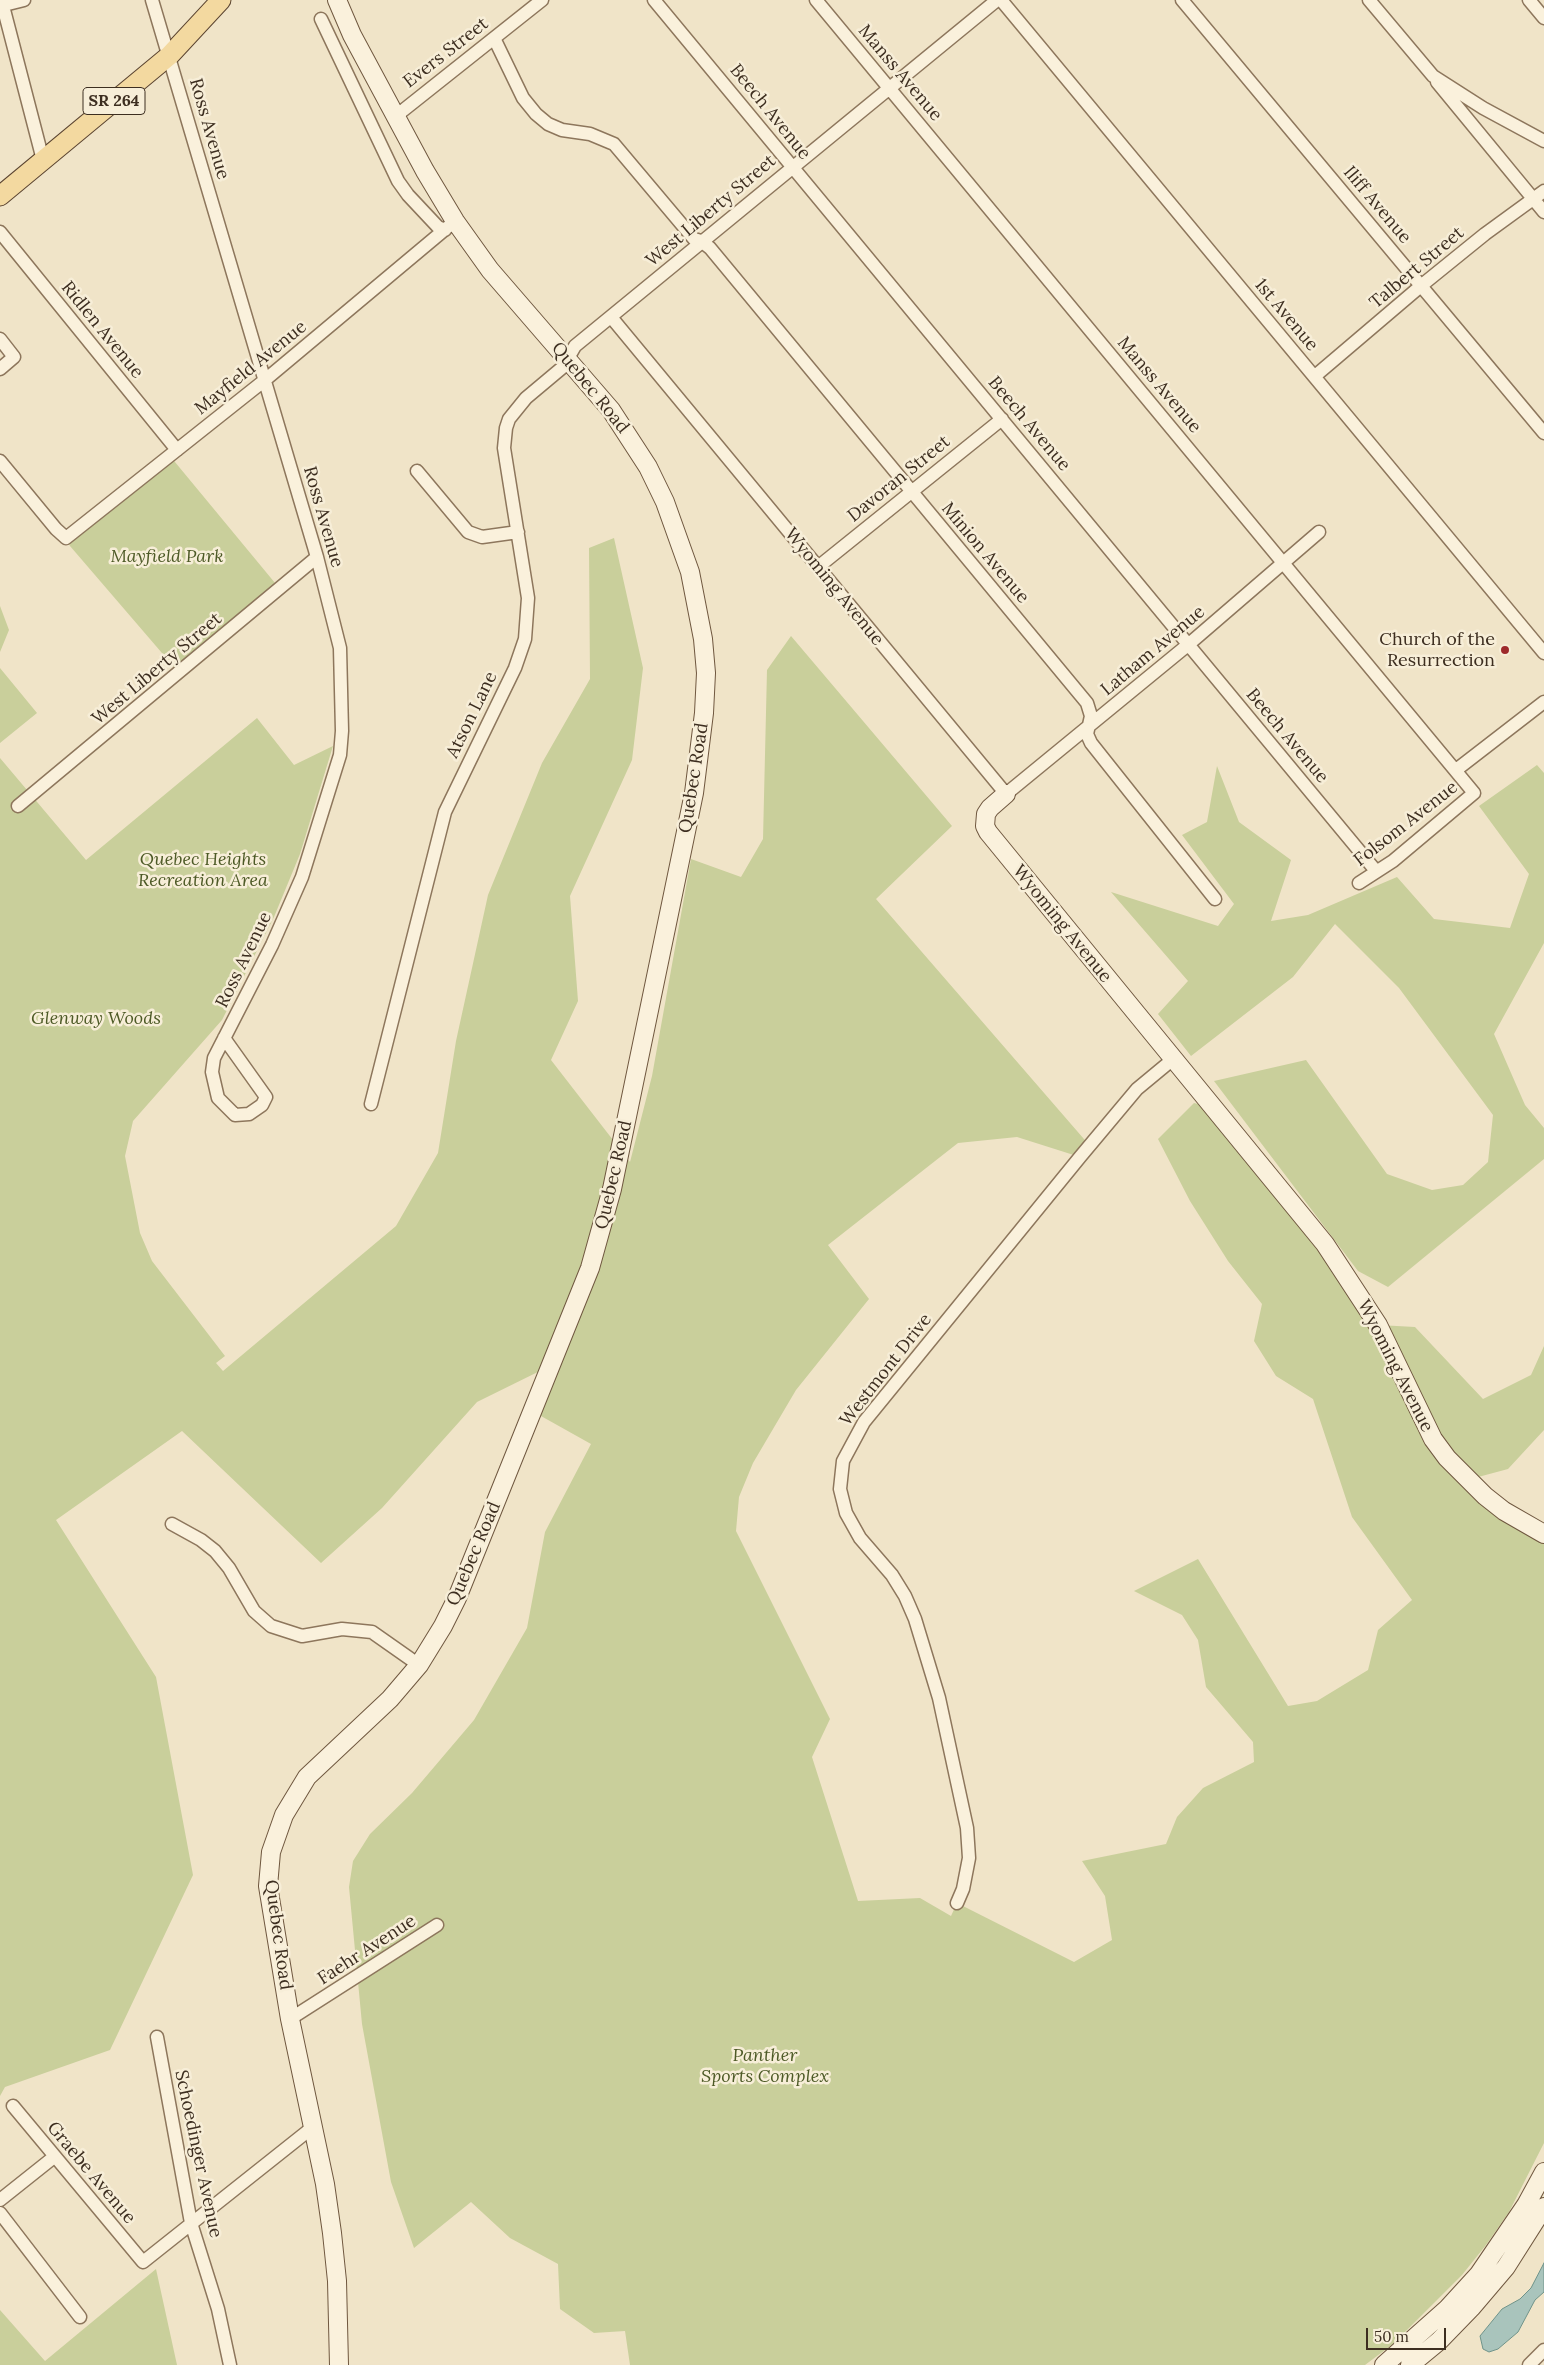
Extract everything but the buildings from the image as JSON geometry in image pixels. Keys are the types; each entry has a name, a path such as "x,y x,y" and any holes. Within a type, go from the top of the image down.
{"main road":[{"name":"SR 264","path":"0,196 170,55 222,0"}],"street":[{"path":"24,0 2,6 43,160"},
{"name":"Ross Avenue","path":"152,0 170,55 317,557 340,648 342,731 340,755 302,877 272,944 224,1038 214,1058 213,1084 218,1098 228,1110 236,1115 248,1114 262,1105 266,1097 224,1038"},
{"name":"Quebec Road","path":"337,0 352,36 396,116 450,226 568,358 611,410 630,438 656,485 678,534 696,600 703,639 706,673 700,753 694,793 601,1234 590,1268 457,1598 419,1665 369,1720 307,1778 293,1797 277,1831 271,1852 268,1886 290,2019 313,2128 332,2233 337,2281 339,2365"},
{"name":"Evers Street","path":"396,116 542,0"},
{"name":"Beech Avenue","path":"654,0 1376,871"},
{"name":"Manss Avenue","path":"816,0 1474,793"},
{"name":"West Liberty Street","path":"568,358 575,346 701,241 999,0"},
{"name":"1st Avenue","path":"999,0 1315,376 1544,653"},
{"name":"Iliff Avenue","path":"1182,0 1544,433"},
{"path":"1368,0 1544,212"},
{"path":"1529,0 1544,18"},
{"name":"Quebec Road","path":"321,19 398,181 408,195 438,227 450,226"},
{"name":"Minion Avenue","path":"494,38 523,98 536,114 548,124 562,130 590,134 614,144 694,239 701,241 710,248 1088,703 1091,716 1087,734 1091,743 1215,899"},
{"path":"1433,76 1483,108 1544,140"},
{"name":"Talbert Street","path":"1315,376 1485,234 1544,191"},
{"name":"Mayfield Avenue","path":"0,461 56,529 66,538 265,380 450,226"},
{"name":"Ridlen Avenue","path":"0,232 177,450"},
{"name":"Wyoming Avenue","path":"611,317 1006,794 986,814 985,826 988,832 1172,1060 1325,1244 1378,1325 1433,1439 1447,1458 1484,1496 1504,1511 1544,1534"},
{"path":"0,339 14,357 0,369"},
{"name":"Atson Lane","path":"371,1104 445,812 515,668 525,638 528,598 504,448 506,428 514,410 563,367 568,358"},
{"name":"Davoran Street","path":"818,567 1002,419"},
{"path":"417,471 468,532 482,537 518,532"},
{"name":"Latham Avenue","path":"1006,794 1189,644 1319,532"},
{"name":"West Liberty Street","path":"18,806 141,706 317,557"},
{"path":"1456,770 1544,702"},
{"name":"Folsom Avenue","path":"1359,883 1393,861 1474,793"},
{"name":"Westmont Drive","path":"957,1903 963,1889 969,1858 967,1828 939,1698 915,1619 905,1596 892,1575 860,1538 846,1513 840,1489 843,1461 864,1422 1080,1157 1137,1089 1172,1060"},
{"path":"172,1524 202,1540 215,1551 229,1568 254,1611 271,1626 302,1636 342,1629 372,1632 419,1665"},
{"name":"Faehr Avenue","path":"290,2019 437,1925"},
{"name":"Schoedinger Avenue","path":"157,2037 191,2223 218,2309 230,2365"},
{"name":"Graebe Avenue","path":"13,2106 143,2262 191,2223"},
{"path":"191,2223 313,2128"},
{"path":"0,2200 54,2157"},
{"path":"1384,2365 1440,2315 1478,2274 1521,2212 1544,2172"},
{"path":"1410,2365 1439,2341 1472,2307 1506,2267 1544,2208"},
{"path":"0,2213 80,2317"},
{"path":"1529,2365 1544,2350"}],"green space":[{"name":"Mayfield Park","path":"170,456 280,589 180,674 70,546 66,538"},
{"path":"614,538 643,668 632,760 570,896 578,1001 551,1060 630,1162 652,1076 691,859 741,877 763,839 767,670 791,636 952,826 876,899 1090,1146 1080,1157 1017,1137 958,1143 828,1245 869,1299 796,1390 753,1463 739,1497 736,1531 830,1719 812,1757 858,1901 920,1898 951,1916 957,1903 1074,1962 1112,1940 1105,1896 1082,1861 1166,1844 1177,1817 1203,1788 1254,1762 1253,1742 1206,1687 1198,1640 1182,1615 1134,1591 1198,1559 1288,1706 1317,1701 1368,1670 1378,1630 1412,1600 1352,1517 1313,1399 1276,1376 1254,1341 1262,1304 1228,1261 1190,1201 1158,1139 1194,1103 1211,1107 1378,1325 1415,1327 1483,1399 1531,1375 1544,1346 1544,1430 1508,1469 1467,1480 1544,1534 1544,2143 1509,2212 1462,2275 1393,2344 1365,2365 630,2365 625,2331 594,2333 560,2309 558,2264 510,2238 471,2202 414,2248 391,2182 362,2024 349,1887 353,1861 370,1834 412,1793 474,1720 527,1628 545,1532 591,1444 532,1411 550,1366 477,1402 382,1508 321,1563 182,1431 56,1520 156,1677 193,1875 110,2050 5,2087 0,2096 0,758 86,860 257,718 294,765 333,746 300,854 274,917 222,1020 133,1121 125,1156 140,1233 152,1261 225,1356 216,1363 223,1371 396,1226 438,1153 456,1041 488,895 542,763 590,679 589,548"},
{"path":"0,606 9,630 0,652"},
{"path":"0,668 37,713 0,743"},
{"path":"1537,765 1544,773 1544,943 1494,1034 1525,1105 1544,1128 1544,1159 1388,1287 1358,1271 1214,1081 1306,1060 1387,1174 1432,1190 1463,1185 1488,1162 1493,1115 1399,988 1335,924 1293,977 1191,1056 1158,1014 1188,981 1111,892 1218,926 1234,904 1182,835 1207,822 1217,766 1239,822 1291,860 1271,921 1308,915 1397,877 1434,919 1510,928 1529,874 1479,806"},
{"path":"156,2269 177,2365 0,2365 0,2310 45,2361"}],"water":[{"path":"1544,2263 1544,2292 1535,2300 1518,2332 1498,2349 1489,2352 1483,2349 1480,2336 1502,2309 1520,2299 1531,2288"}],"place":[{"name":"Church of the Resurrection","path":"1505,650"}],"park label":[{"name":"Quebec Heights Recreation Area","path":"203,870"},
{"name":"Glenway Woods","path":"96,1019"},
{"name":"Panther Sports Complex","path":"765,2066"}]}
